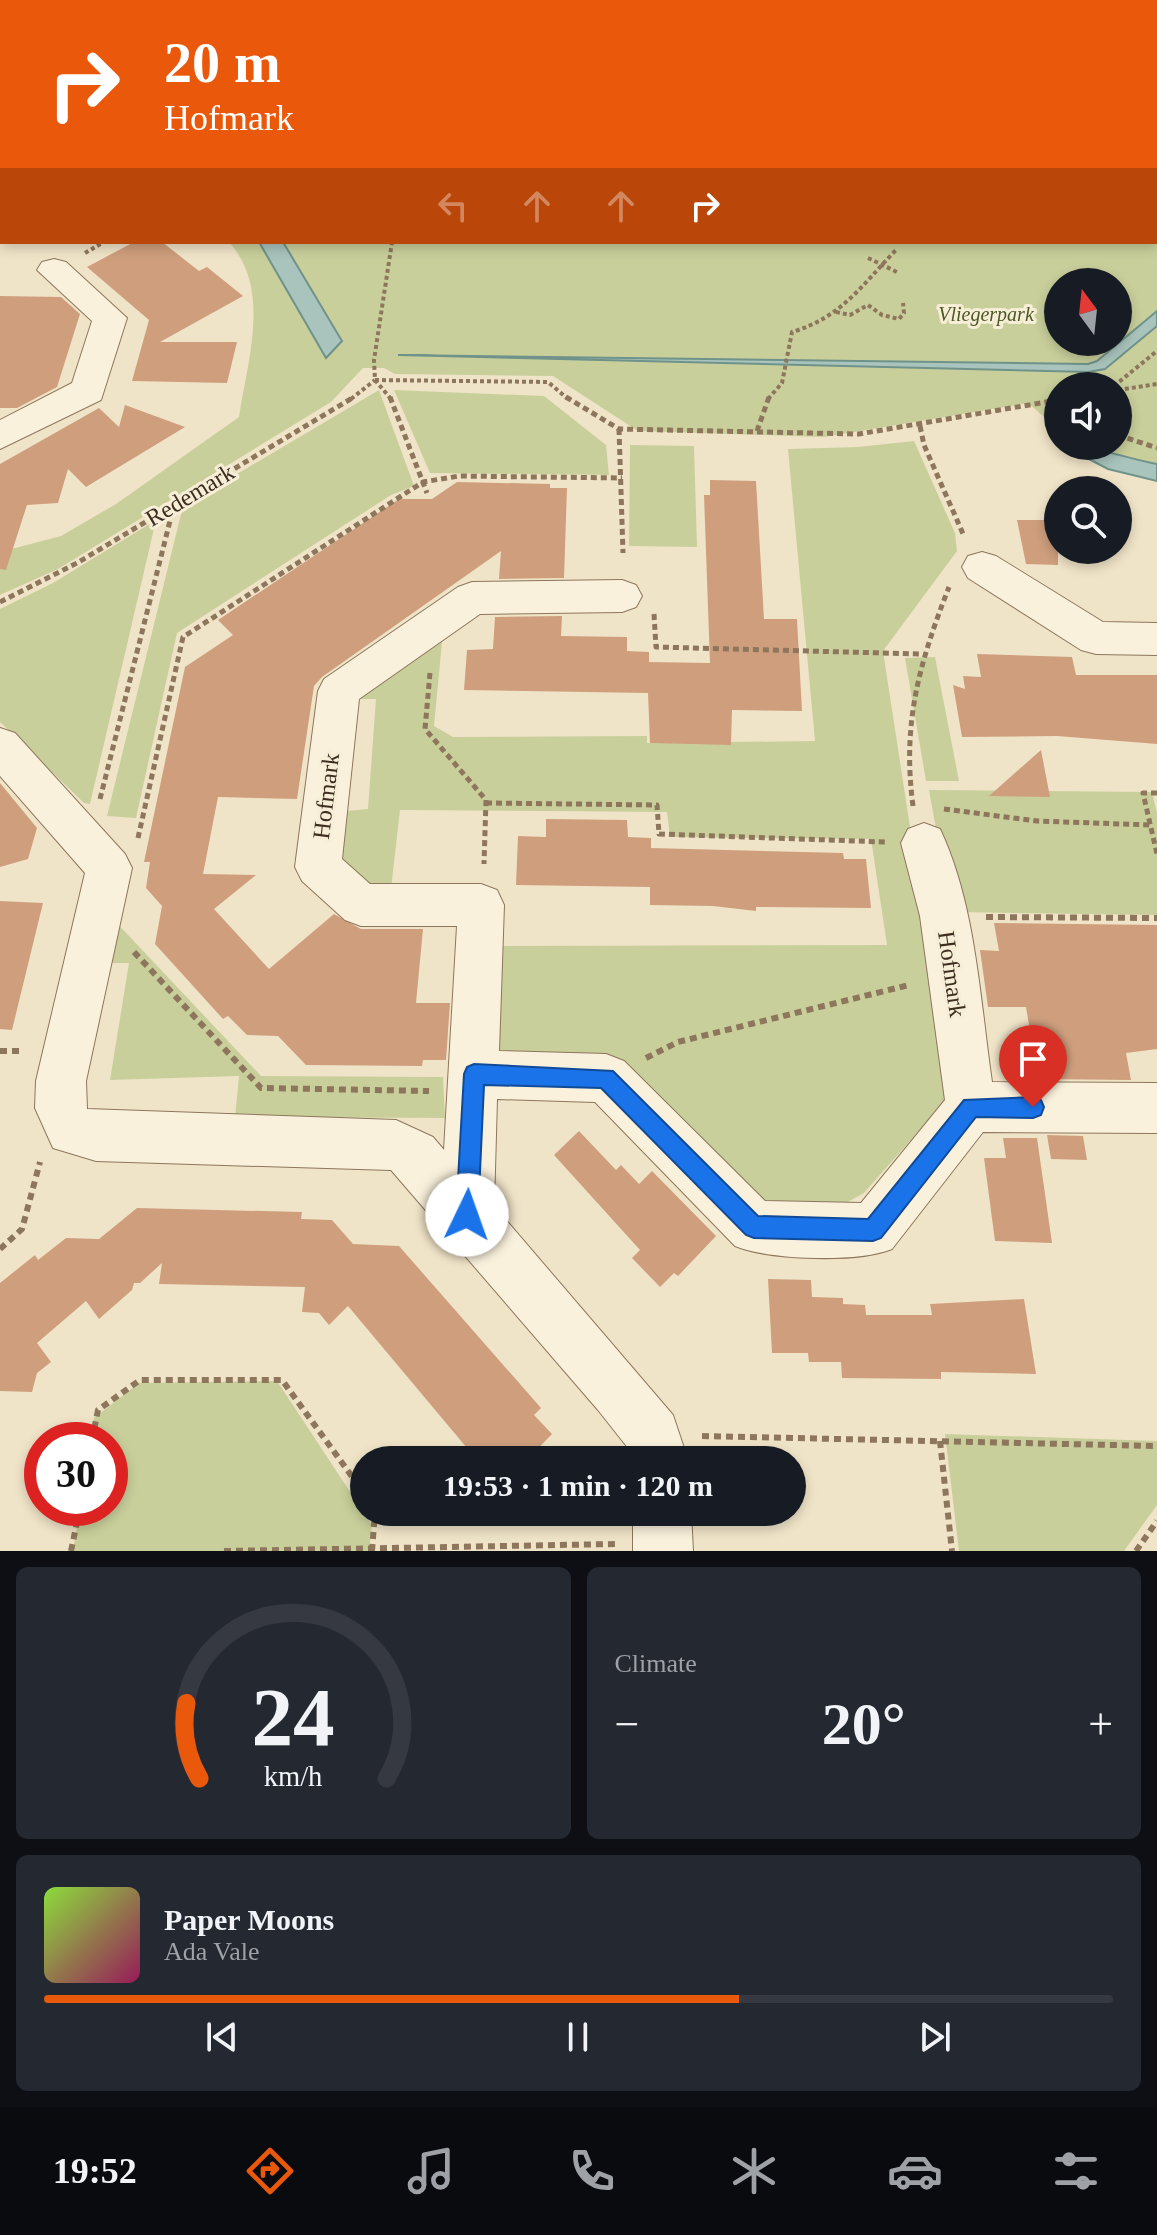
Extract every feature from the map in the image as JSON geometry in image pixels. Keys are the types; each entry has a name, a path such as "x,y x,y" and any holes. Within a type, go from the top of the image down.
{"street":[{"path":"0,436 88,391 110,318 54,270"},
{"path":"977,560 1096,638 1157,639"},
{"name":"Hofmark","path":"481,905 361,905 318,867 339,691 472,598 638,603"},
{"path":"0,746 112,845 61,1081 60,1108 71,1130 96,1136 396,1145 415,1155 655,1446"},
{"name":"Hofmark","path":"918,824 946,935 971,1107"},
{"path":"467,1215 481,905"},
{"path":"474,1083 606,1078 754,1227 873,1230 971,1107 1157,1108"}],"path":[{"path":"85,253 101,244"},
{"path":"392,244 374,360 375,380 393,401 427,493"},
{"path":"757,431 769,397 782,383 785,355 792,332 821,323 836,312 896,250"},
{"path":"868,258 899,273"},
{"path":"836,312 850,315 868,305 882,315 899,319 904,313 903,303"},
{"path":"1132,374 1157,351"},
{"path":"375,380 548,382 572,402 619,429 859,434 1044,403"},
{"name":"Redemark","path":"0,602 77,563 359,394 375,380"},
{"path":"1132,386 1157,384"},
{"path":"918,824 906,756 907,720 922,654 951,583 963,561 977,560 924,445 920,426"},
{"path":"619,429 623,553"},
{"path":"1132,440 1157,448"},
{"path":"112,845 183,637 423,482 459,476 622,478"},
{"path":"112,845 174,505"},
{"path":"638,603 656,647 922,654"},
{"path":"435,624 425,729 486,803 481,905"},
{"path":"1157,793 1143,793 1157,854"},
{"path":"486,803 657,805 659,834 1037,821 1151,825"},
{"path":"606,1078 678,1042 915,983 946,935 1157,918"},
{"path":"129,947 261,1088 474,1083"},
{"path":"0,1051 19,1051"},
{"path":"0,1249 22,1229 38,1170"},
{"path":"96,1422 98,1410 140,1380 282,1380 350,1474"},
{"path":"703,1446 940,1441 1157,1446"},
{"path":"940,1441 952,1551"},
{"path":"1136,1551 1157,1521"},
{"path":"71,1551 76,1526"},
{"path":"372,1549 374,1526"},
{"path":"224,1551 586,1547 662,1536"}],"green space":[{"name":"Vliegerpark","path":"230,244 1157,244 1157,473 1119,460 1132,460 1132,372 1044,372 1044,417 1028,403 824,437 638,431 553,376 395,374 384,368 363,368 331,402 58,569 0,595 0,552 61,536 116,504 239,417 253,327 250,282 242,261"},
{"path":"379,390 414,486 391,495 177,633 136,818 107,816 183,506"},
{"path":"394,390 544,396 606,445 609,475 430,473"},
{"path":"914,441 955,533 957,551 883,651 951,1094 864,1193 833,1210 771,1207 612,1058 495,1055 492,946 887,945 871,839 670,837 667,812 400,810 391,889 362,886 331,856 335,812 368,809 376,699 347,699 443,632 434,726 453,737 647,736 647,743 815,741 788,449 858,447"},
{"path":"630,445 694,446 697,547 629,546"},
{"path":"156,520 90,804 84,803 0,722 0,609 53,583"},
{"path":"935,657 959,781 926,781 905,658"},
{"path":"929,790 1152,792 1157,813 1157,915 951,912"},
{"path":"113,919 261,1076 443,1077 445,1118 235,1117 239,1076 110,1080 129,963 102,963"},
{"path":"277,1381 350,1492 350,1526 372,1526 369,1551 73,1551 77,1526 128,1526 128,1422 93,1422 94,1418 139,1383"},
{"path":"945,1434 1157,1441 1157,1505 1124,1551 959,1551"}],"water":[{"path":"260,244 284,244 342,341 326,358"},
{"path":"1157,311 1157,326 1132,347 1132,332"},
{"path":"398,355 1088,364 1103,356 1121,356 1105,369 1088,372"},
{"path":"1132,458 1157,464 1157,481 1108,469 1091,460"}],"building":[{"path":"130,244 165,244 199,271 207,267 243,296 160,342 237,342 227,383 132,381 149,320 87,267"},
{"path":"0,296 61,297 80,314 57,387 17,408 0,408"},
{"path":"125,405 185,427 86,487 68,469 58,503 27,505 6,570 0,569 0,464 99,408 119,427"},
{"path":"710,480 756,481 764,619 797,619 802,711 732,710 731,745 650,743 648,693 464,690 467,650 493,649 495,617 562,616 561,636 627,637 627,651 649,652 649,662 710,663 704,495 710,495"},
{"path":"457,482 550,484 550,488 567,488 564,578 499,579 501,551 322,677 314,686 297,799 218,797 203,874 256,875 214,909 269,969 334,914 361,929 423,929 416,1003 450,1003 446,1060 423,1060 422,1066 306,1065 278,1036 247,1035 228,1016 223,1019 155,944 162,906 146,888 150,862 144,862 185,667 233,635 218,620 399,499 432,499"},
{"path":"1017,520 1044,520 1044,564 1058,565 1026,564"},
{"path":"977,654 1072,657 1076,675 1157,675 1157,744 1057,736 962,737 953,685 965,689 963,676 981,677"},
{"path":"1041,750 1050,797 989,796"},
{"path":"0,783 37,828 28,859 0,867"},
{"path":"546,819 627,820 628,837 651,838 651,848 843,853 844,859 866,859 871,908 756,907 756,911 713,906 650,905 650,887 516,885 518,836 546,837"},
{"path":"0,901 43,903 12,1030 0,1029"},
{"path":"994,923 1157,925 1157,1049 1126,1053 1131,1080 1038,1079 1026,1007 988,1007 980,950 999,951"},
{"path":"579,1131 616,1170 621,1165 639,1184 652,1171 716,1236 678,1276 674,1273 660,1287 632,1258 640,1250 554,1155"},
{"path":"1047,1135 1083,1136 1087,1160 1051,1159"},
{"path":"1003,1138 1037,1138 1052,1243 995,1241 984,1158 1006,1158"},
{"path":"137,1208 302,1212 301,1219 332,1220 353,1244 399,1246 541,1408 534,1415 552,1434 540,1446 465,1446 348,1306 329,1325 319,1313 302,1312 305,1287 159,1284 162,1263 140,1283 134,1283 132,1290 99,1319 86,1301 37,1343 51,1362 37,1373 32,1392 0,1391 0,1283 35,1255 38,1260 66,1238 99,1239"},
{"path":"768,1279 811,1280 812,1297 843,1298 843,1304 865,1305 866,1315 932,1315 930,1304 1024,1299 1036,1374 941,1372 941,1379 842,1378 841,1362 809,1362 808,1353 772,1353"}],"route":[{"path":"467,1215 474,1074 606,1078 754,1227 873,1230 971,1107 1033,1107"}]}
